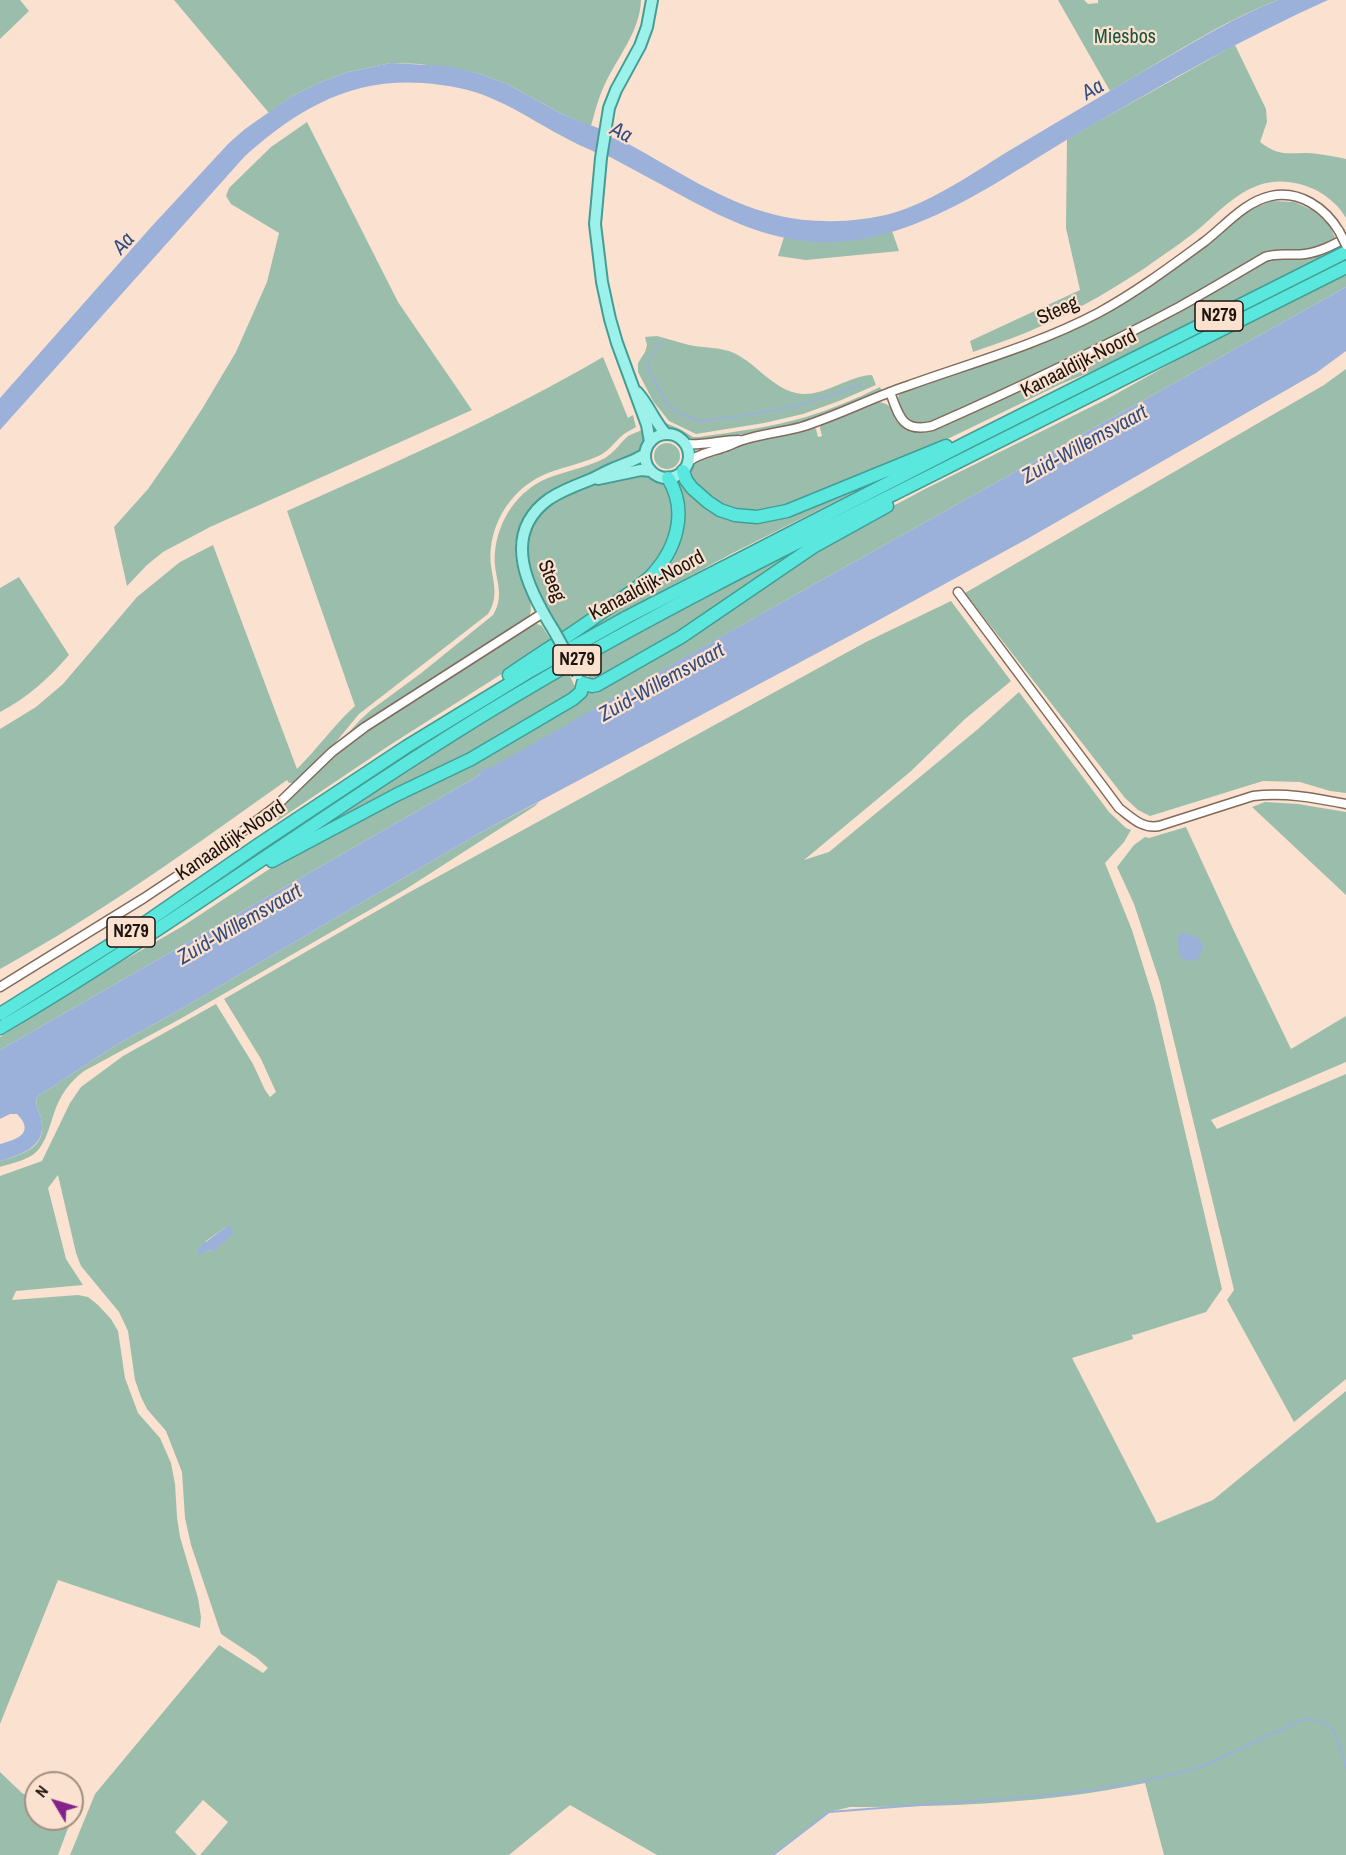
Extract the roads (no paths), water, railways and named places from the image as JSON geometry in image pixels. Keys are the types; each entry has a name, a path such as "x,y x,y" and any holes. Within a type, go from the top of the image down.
{"highway":[{"name":"Kanaaldijk-Noord","path":"0,1014 145,923 345,787 468,708 627,617 1346,252"},
{"name":"Kanaaldijk-Noord","path":"0,1028 154,933 390,774 530,687 635,627 1187,345 1346,267"},
{"name":"N279","path":"686,466 686,480 692,488 720,510 748,516 766,516 797,507 939,448 968,442"},
{"name":"N279","path":"581,678 592,686 597,685 664,647 813,547 901,498 939,471"},
{"name":"N279","path":"468,708 488,689 639,586 657,568 671,547 678,522 678,499 668,478"},
{"name":"N279","path":"233,880 396,795 471,759 573,699 581,692 581,678"}],"main road":[{"path":"651,442 635,390 616,343 602,282 596,224 601,158 609,108 640,46 647,27 652,0"},
{"path":"635,390 646,402 666,434"},
{"path":"666,434 677,436 689,452 686,466 673,477 668,478 658,476 651,471 646,463 645,454 657,436 666,434"},
{"name":"Steeg","path":"581,678 543,613 525,573 522,555 525,530 530,519 549,499 645,454"},
{"name":"Steeg","path":"589,480 641,470 651,471"}],"street":[{"name":"Steeg","path":"686,466 696,456 742,440 801,427 846,411 890,392 1008,352 1098,313 1152,280 1258,200 1284,195 1303,199 1318,206 1331,218 1346,245"},
{"name":"Kanaaldijk-Noord","path":"890,392 897,412 906,424 919,429 932,426 1093,351 1181,306 1265,257 1276,254 1314,253 1346,238"},
{"name":"Steeg","path":"685,444 742,440"},
{"path":"958,592 1119,808 1137,822 1151,827 1159,826 1253,796 1269,794 1303,796 1346,804"},
{"name":"Kanaaldijk-Noord","path":"0,987 134,904 231,840 275,807 332,752 365,727 543,613"}],"water":[{"path":"1278,0 1328,0 1267,29 1177,77 959,204 889,233 853,240 815,242 796,240 742,225 708,210 612,158 570,140 511,107 477,93 423,83 372,86 349,92 305,111 245,156 0,430 0,398 152,226 229,143 292,96 348,72 391,63 446,66 477,73 505,83 564,115 598,128 736,202 776,215 804,220 865,219 893,213 940,193 1190,44"},
{"name":"Zuid-Willemsvaart","path":"1346,287 1346,351 1316,373 1027,539 478,834 116,1045 37,1097 42,1126 38,1141 25,1152 0,1161 0,1144 22,1135 25,1126 17,1114 10,1114 0,1119 0,1050 480,775 477,774 490,766 490,768"},
{"path":"1182,932 1198,938 1203,944 1198,959 1188,961 1180,956 1177,939"},
{"path":"231,1226 233,1234 213,1252 209,1250 199,1254 197,1251 199,1247 226,1227"}],"waterway":[{"path":"662,342 650,358 647,368 668,405 675,411 699,421 791,407 861,384"},
{"path":"773,1855 829,1812 1049,1795 1094,1790 1153,1779 1201,1767 1304,1719 1323,1722 1333,1730 1339,1742 1346,1769"}],"park label":[{"name":"Miesbos","path":"1125,38"}],"water label":[{"name":"Aa","path":"1093,90"},
{"name":"Aa","path":"621,133"},
{"name":"Aa","path":"124,244"}]}
